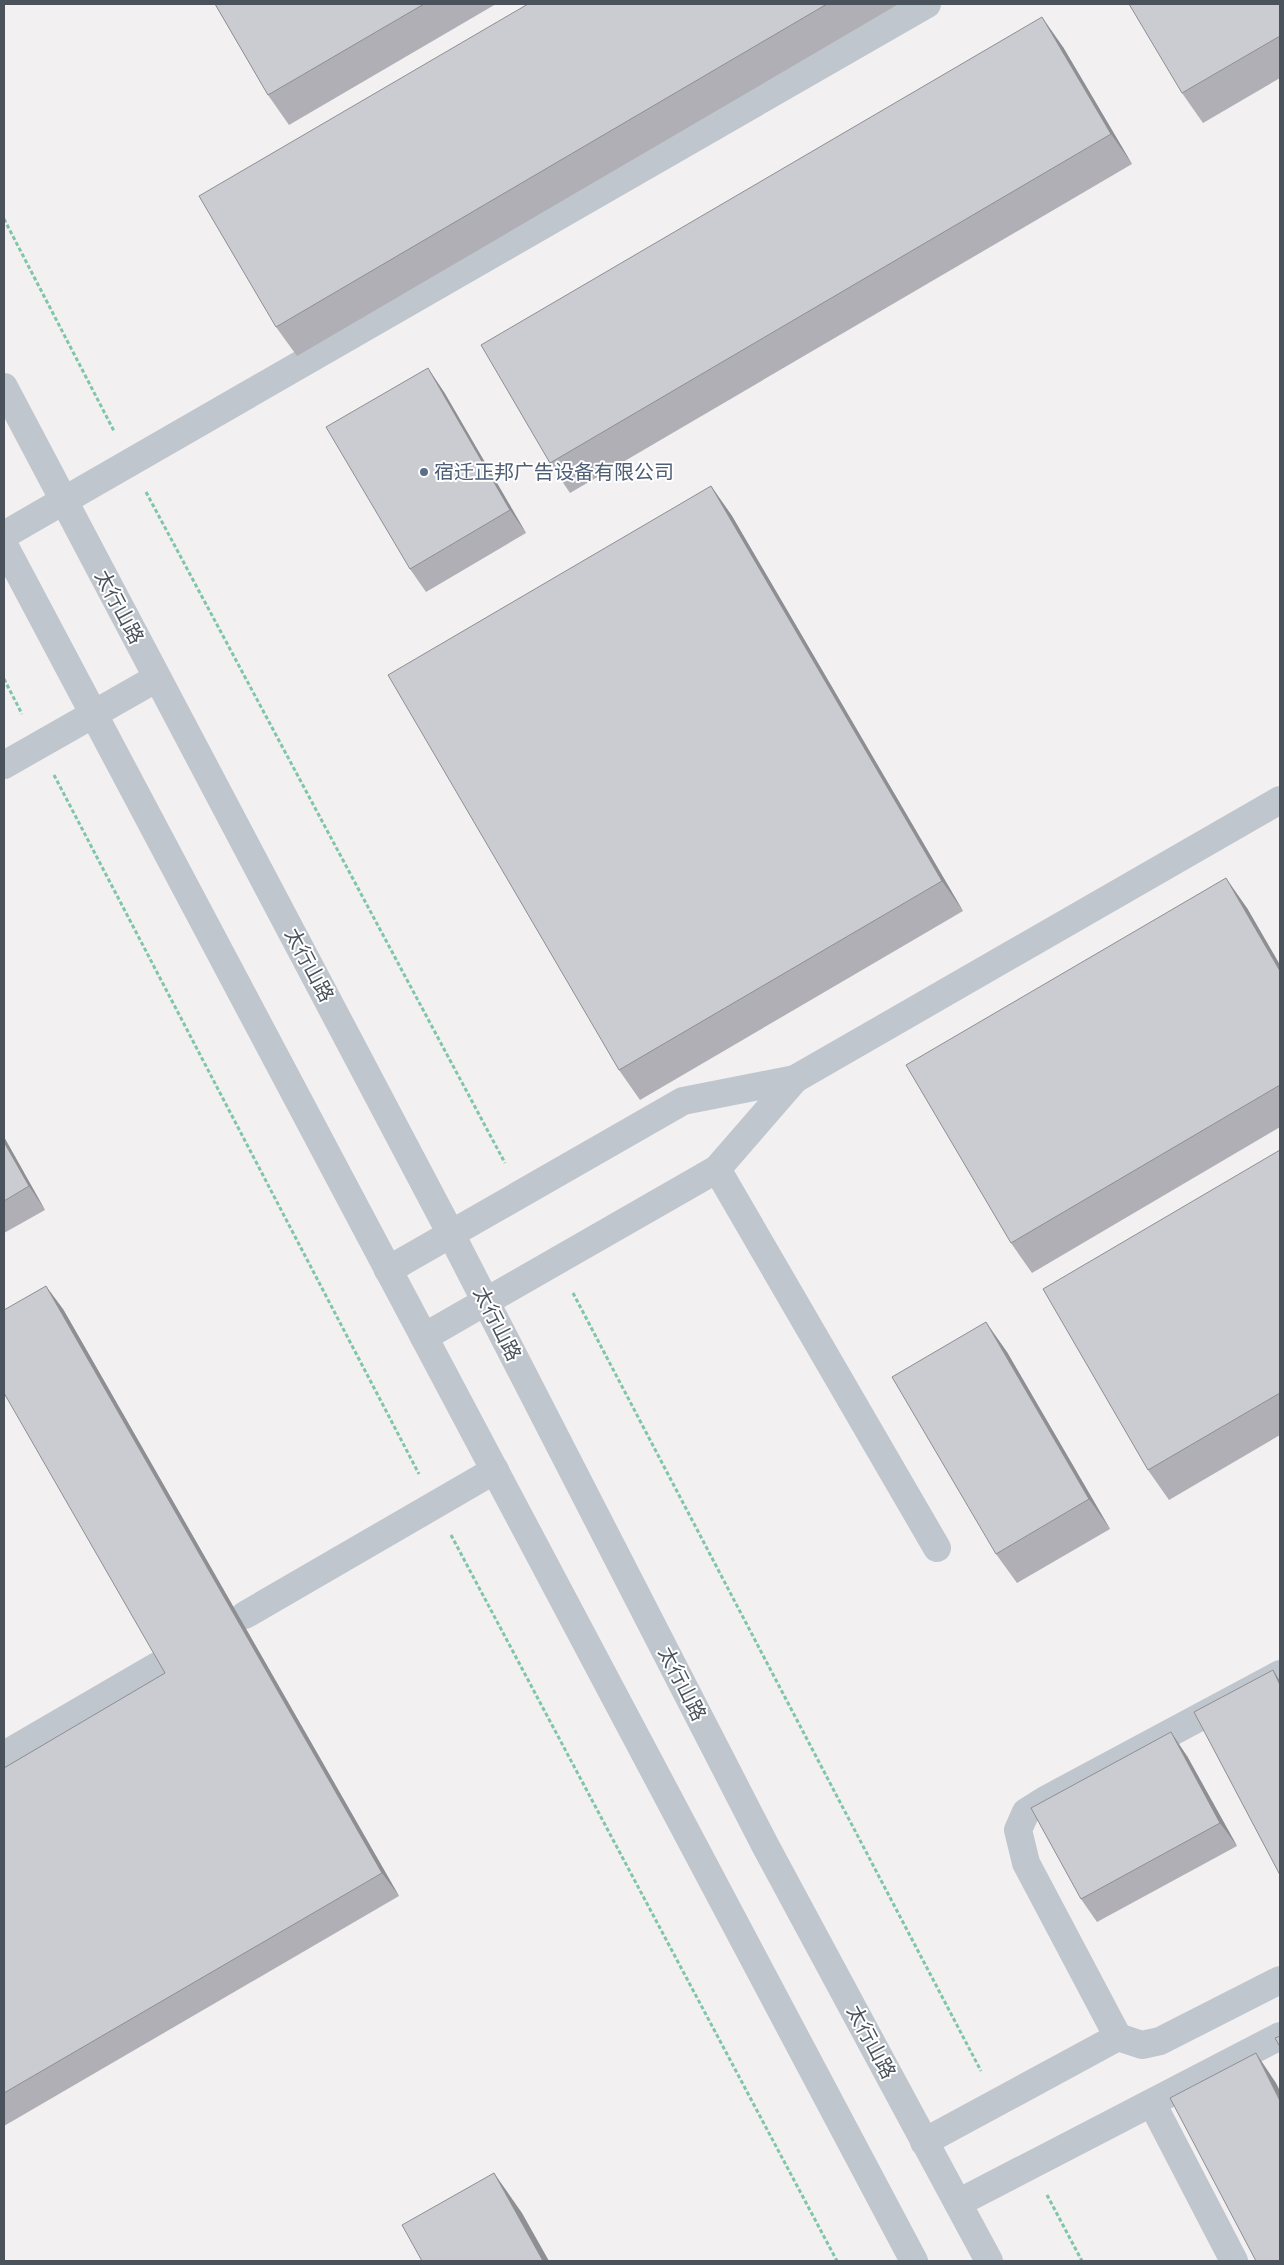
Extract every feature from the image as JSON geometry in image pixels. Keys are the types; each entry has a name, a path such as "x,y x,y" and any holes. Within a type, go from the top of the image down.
{"street":[{"path":"4,534 927,4"},
{"name":"太行山路","path":"4,387 486,1301 765,1845 989,2261"},
{"path":"4,545 914,2261"},
{"path":"4,765 157,678"},
{"path":"424,1336 716,1169 795,1080 1280,800"},
{"path":"388,1270 683,1101 795,1080"},
{"path":"716,1169 937,1548"},
{"path":"246,1615 494,1470"},
{"path":"4,1755 157,1666"},
{"path":"1280,1674 1054,1795 1026,1812 1018,1830 1026,1863 1118,2037 1142,2045 1160,2041 1280,1980"},
{"path":"958,2203 1280,2036"},
{"path":"924,2142 1118,2037"},
{"path":"1152,2103 1234,2261"}],"building":[{"path":"215,4 424,4 268,95"},
{"path":"528,4 827,4 276,327 199,196"},
{"path":"1129,4 1280,4 1280,36 1182,93"},
{"path":"1042,17 1111,134 550,463 481,345"},
{"path":"428,368 510,510 410,569 326,427"},
{"path":"711,486 942,881 619,1070 388,675"},
{"path":"1226,878 1280,971 1280,1085 1011,1243 906,1065"},
{"path":"4,1142 29,1186 4,1201"},
{"path":"1280,1150 1280,1393 1148,1470 1043,1289"},
{"path":"46,1286 382,1873 4,2093 4,1768 165,1673 4,1393 4,1310"},
{"path":"986,1322 1089,1499 996,1554 892,1377"},
{"path":"1273,1670 1280,1685 1280,1875 1194,1712"},
{"path":"1171,1732 1220,1823 1081,1899 1031,1808"},
{"path":"1280,2036 1280,2047 1275,2038"},
{"path":"1256,2053 1280,2101 1280,2261 1256,2261 1170,2098"},
{"path":"494,2173 543,2261 422,2261 402,2225"}],"place":[{"name":"宿迁正邦广告设备有限公司","path":"424,472"}]}
